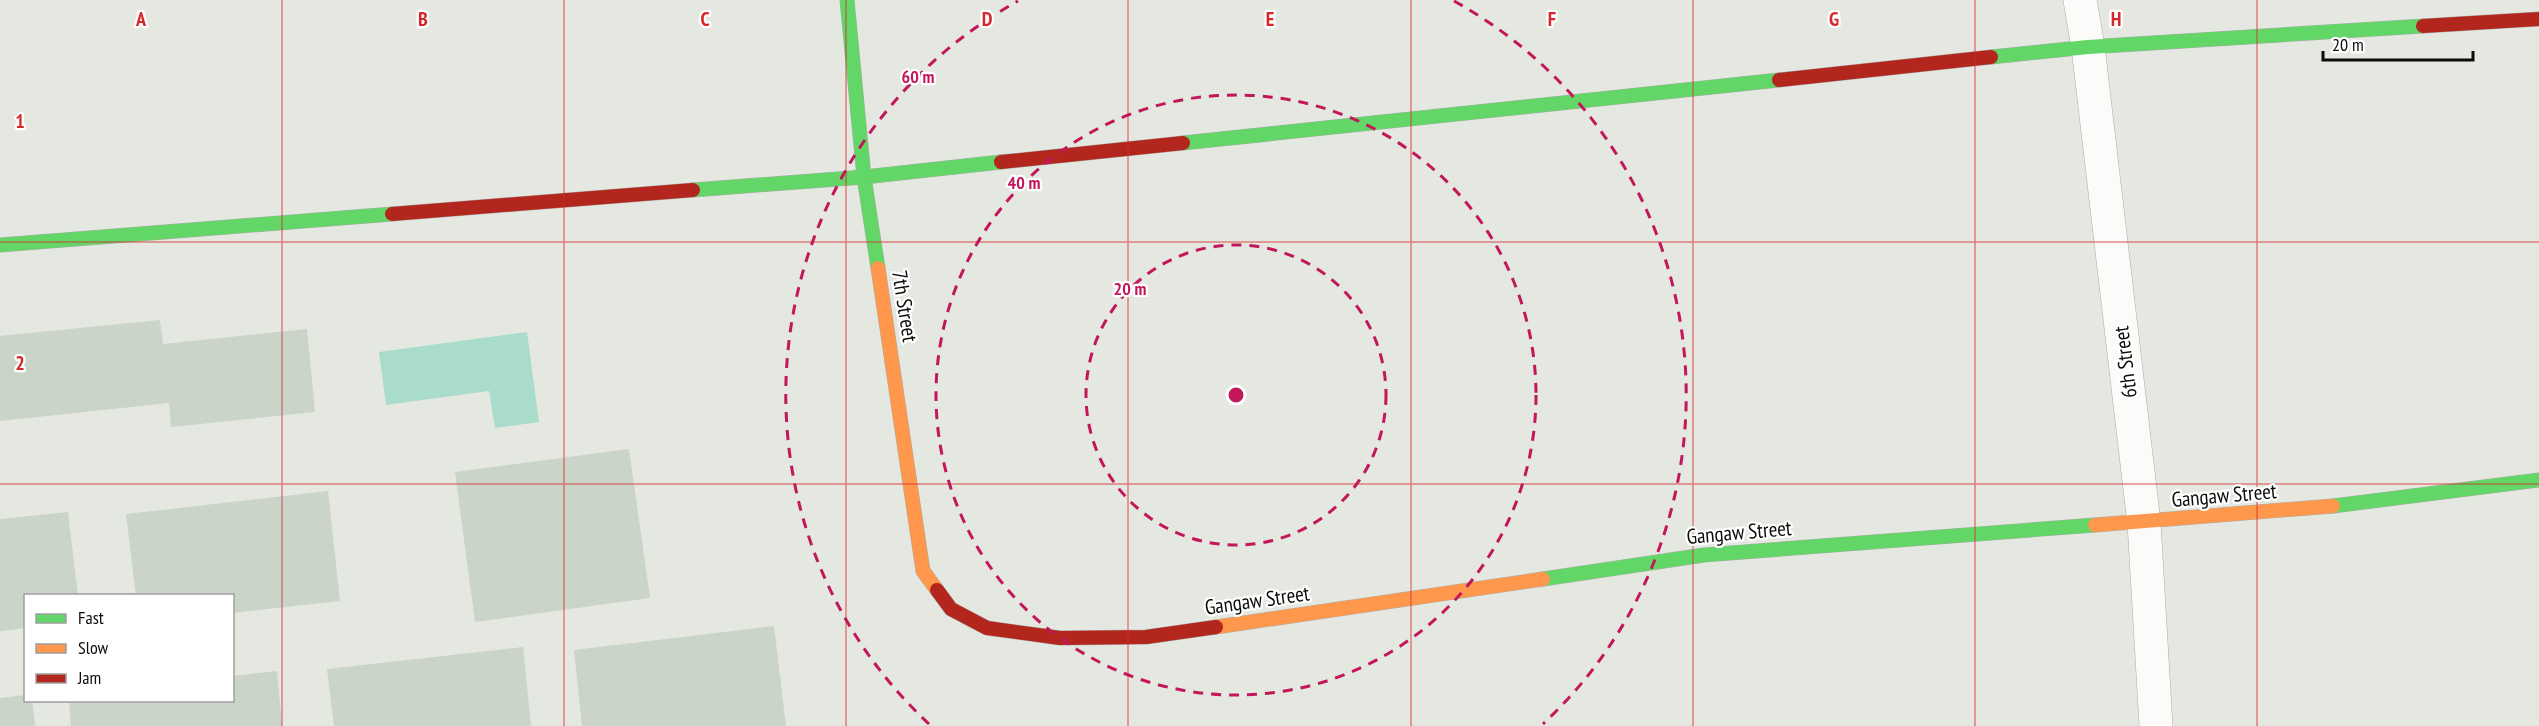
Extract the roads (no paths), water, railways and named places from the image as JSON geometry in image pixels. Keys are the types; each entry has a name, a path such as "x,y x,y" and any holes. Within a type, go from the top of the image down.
{"street":[{"name":"7th Street","path":"847,0 864,177 923,571 951,609"},
{"name":"6th Street","path":"2080,0 2088,47 2144,523 2156,726"},
{"path":"0,245 864,177 2088,47 2539,19"},
{"name":"Gangaw Street","path":"951,609 987,628 1060,638 1146,637 1704,555 2144,523 2322,507 2539,480"}]}
